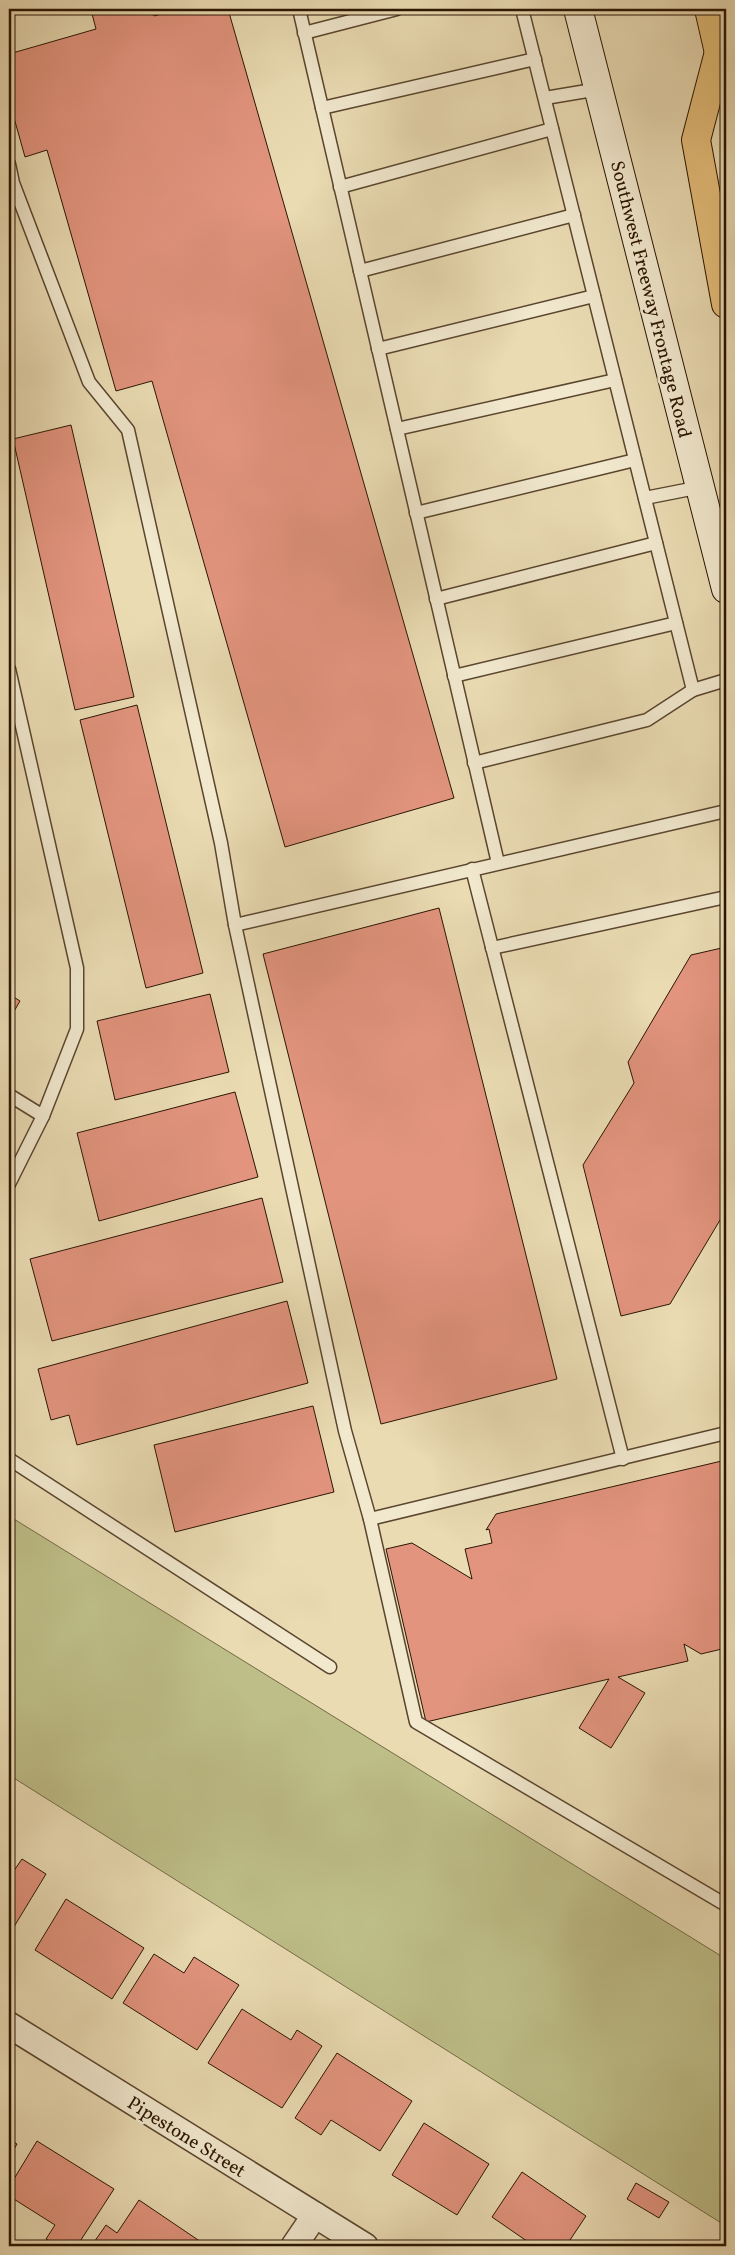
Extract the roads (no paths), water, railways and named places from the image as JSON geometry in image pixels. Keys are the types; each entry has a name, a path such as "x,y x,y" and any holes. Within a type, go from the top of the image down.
{"highway":[{"path":"708,9 726,81"},
{"path":"719,52 696,140 726,304"}],"main road":[{"name":"Southwest Freeway Frontage Road","path":"578,9 726,589"}],"street":[{"name":"Pipestone Street","path":"9,2025 365,2246"},
{"path":"294,2246 315,2215"}],"lane":[{"path":"299,9 498,863"},
{"path":"304,33 397,9"},
{"path":"522,9 693,690"},
{"path":"322,108 535,59"},
{"path":"545,98 599,89"},
{"path":"340,187 552,129"},
{"path":"9,164 13,183 89,382 128,430 221,843 235,925 345,1431 370,1519 416,1722 726,1905"},
{"path":"360,270 574,215"},
{"path":"378,349 594,296"},
{"path":"397,429 615,380"},
{"path":"416,513 635,460"},
{"path":"645,498 700,487"},
{"path":"436,599 656,543"},
{"path":"454,676 676,623"},
{"path":"9,669 77,968 77,1029 43,1116 9,1184"},
{"path":"474,763 647,720 693,690 726,680"},
{"path":"235,925 726,810"},
{"path":"472,869 624,1459"},
{"path":"492,948 726,896"},
{"path":"9,1095 43,1116"},
{"path":"370,1519 726,1433"},
{"path":"9,1459 330,1667"}]}
